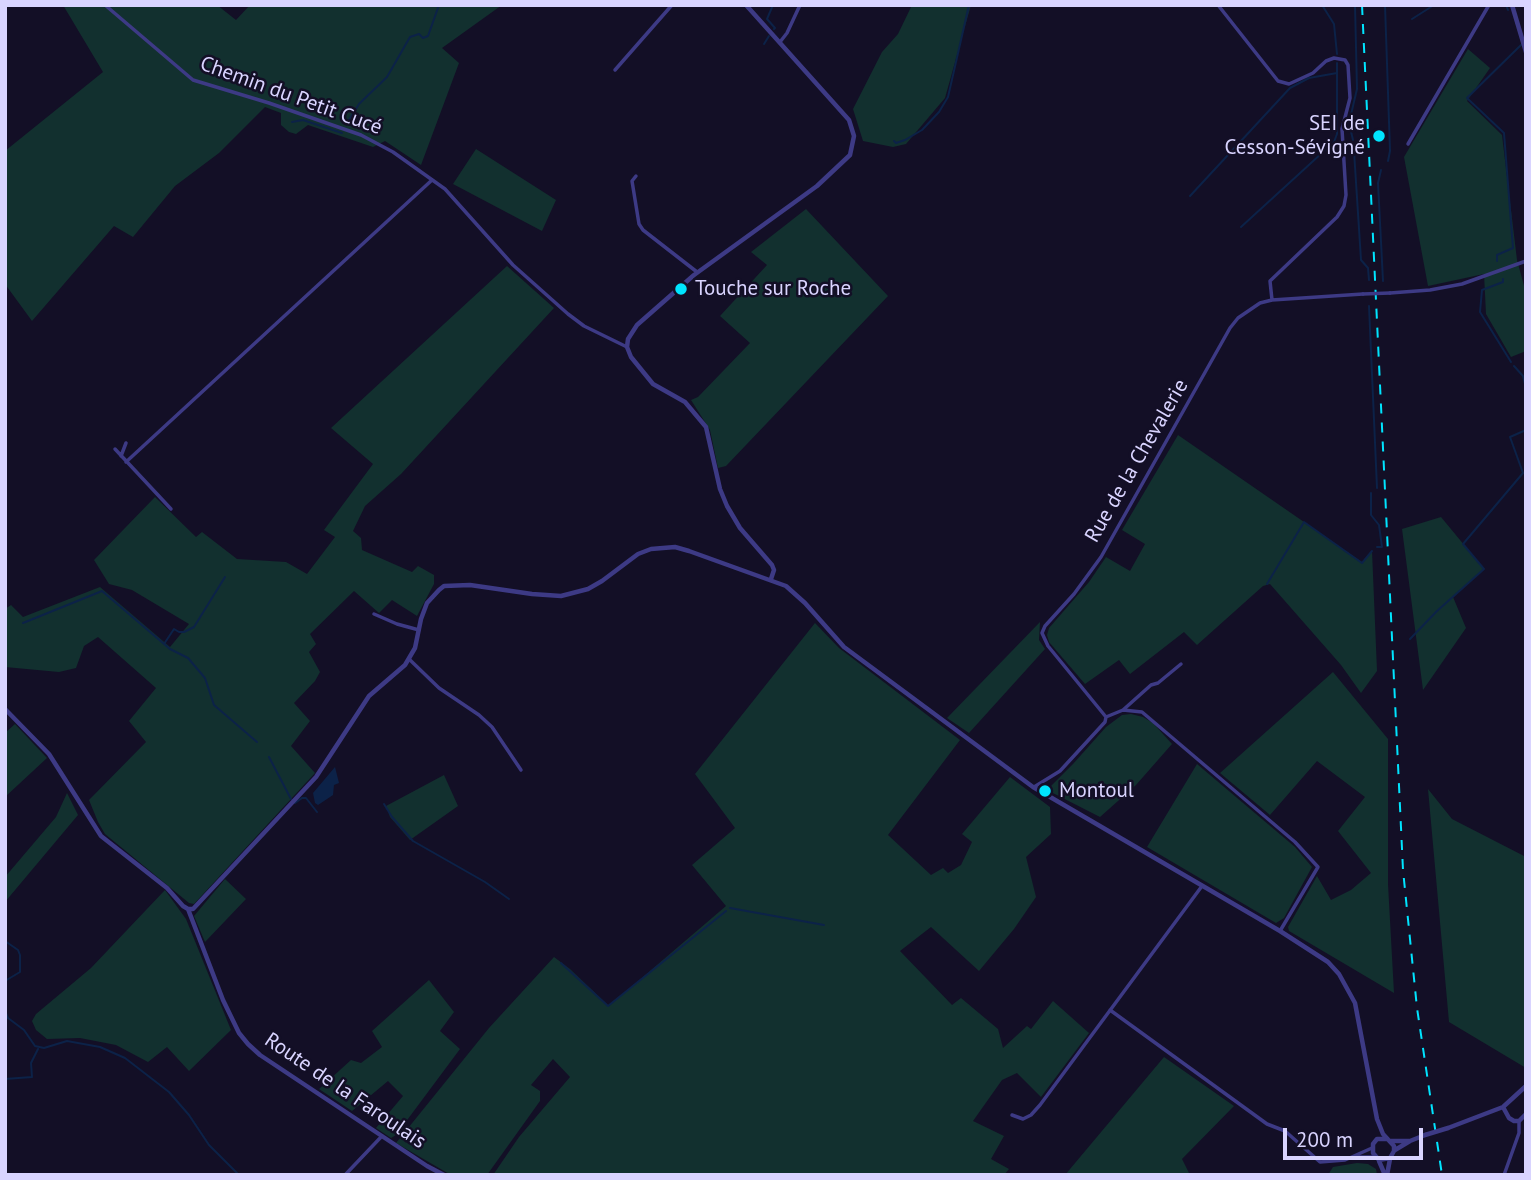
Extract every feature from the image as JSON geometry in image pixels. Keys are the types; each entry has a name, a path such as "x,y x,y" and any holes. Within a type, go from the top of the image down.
{"street":[{"name":"Chemin du Petit Cucé","path":"105,5 193,80 361,135 393,152 445,189 513,265 568,314 584,326 627,347"},
{"path":"615,70 672,5"},
{"path":"746,5 849,120 854,136 850,155 817,186 697,272 637,325 628,339 627,347 631,357 653,384 685,402 706,427 718,481 727,506 740,528 772,565 774,570 771,579"},
{"path":"780,42 800,5"},
{"path":"1218,5 1278,81 1289,84 1316,72 1326,61 1334,58 1345,60 1348,65 1350,98 1342,129 1346,195 1344,206 1337,217 1270,281 1272,300"},
{"path":"1408,144 1489,5"},
{"path":"1512,5 1526,52"},
{"path":"636,176 632,181 639,224 697,272"},
{"path":"126,462 432,180"},
{"name":"Rue de la Chevalerie","path":"1106,717 1048,646 1042,633 1101,557 1230,328 1247,310 1272,300 1430,290 1462,284 1526,261"},
{"path":"121,456 126,443"},
{"path":"115,449 171,509"},
{"path":"5,709 49,754 95,830 167,888 188,909 197,906 316,777 369,696 409,659 415,648 427,603 444,586 470,584 561,596 588,589 638,554 651,549 675,547 689,551 771,579 795,593 844,647 1033,787 1280,931 1328,962 1339,974 1355,1003 1377,1119 1394,1151"},
{"path":"374,614 419,630"},
{"path":"409,659 439,688 492,727 522,770"},
{"path":"1033,787 1060,771 1105,722 1106,717 1123,710 1151,685 1162,680 1181,664"},
{"path":"1123,710 1142,712 1154,721 1176,743 1294,842 1318,867 1280,931"},
{"path":"1012,1115 1023,1119 1031,1115 1202,886"},
{"name":"Route de la Faroulais","path":"188,909 232,1020 248,1044 260,1055 444,1175"},
{"path":"1110,1010 1267,1124 1285,1131 1320,1162 1329,1163 1356,1157 1390,1158"},
{"path":"1386,1175 1394,1151 1409,1141 1503,1107 1526,1086"},
{"path":"1503,1107 1509,1118 1519,1121"},
{"path":"1504,1175 1520,1133 1519,1121 1526,1114"},
{"path":"1377,1119 1373,1145 1386,1175"},
{"path":"345,1175 382,1136"},
{"path":"1356,1157 1381,1138 1409,1141"}],"green space":[{"path":"63,5 217,5 236,20 250,5 502,5 442,48 459,63 421,165 385,141 373,147 308,125 296,134 289,132 281,125 281,113 265,107 219,153 175,186 133,237 114,226 32,321 5,284 5,151 103,72"},
{"path":"912,5 971,5 945,98 906,144 893,147 863,141 853,109 882,52 898,34"},
{"path":"1468,49 1490,68 1467,101 1502,135 1517,260 1526,293 1526,351 1511,357 1486,314 1484,274 1428,286 1404,157"},
{"path":"476,149 556,200 542,231 453,184"},
{"path":"806,209 888,296 726,466 718,468 710,430 691,400 698,397 750,343 720,316 767,265 751,252"},
{"path":"507,266 554,308 401,474 365,506 353,531 361,538 362,550 412,572 418,566 434,575 434,584 417,616 392,600 379,613 354,591 310,634 316,644 309,652 320,672 294,703 310,721 291,746 315,773 194,904 189,903 105,834 89,800 146,742 129,721 156,688 98,637 84,646 76,668 59,672 5,667 5,609 11,605 23,617 100,587 170,647 189,624 132,590 109,584 94,560 155,497 196,537 202,532 237,559 286,562 307,574 335,537 324,530 373,464 331,428"},
{"path":"1178,435 1362,562 1372,551 1377,671 1361,693 1341,665 1270,584 1263,586 1197,645 1184,632 1130,674 1119,660 1085,684 1049,642 1049,628 1089,582 1106,557 1130,571 1145,544 1122,530"},
{"path":"1441,517 1484,569 1453,597 1466,628 1423,690 1402,529"},
{"path":"1040,622 1039,640 1045,649 969,733 947,718"},
{"path":"815,623 839,648 960,740 888,835 931,875 943,868 948,873 961,865 972,842 962,834 1010,777 1050,807 1051,834 1026,857 1036,897 979,971 931,927 900,951 952,1005 961,998 998,1029 1003,1048 1027,1026 1031,1029 1053,1001 1089,1033 1041,1097 1017,1073 1002,1080 973,1121 1004,1136 991,1159 1009,1169 1004,1175 493,1175 519,1137 570,1077 553,1059 531,1085 540,1091 540,1101 487,1175 451,1175 396,1143 489,1028 554,957 609,1006 726,906 692,865 735,828 695,774"},
{"path":"1333,672 1388,739 1388,884 1394,993 1289,931 1288,927 1317,876 1331,900 1351,890 1371,873 1338,831 1365,797 1317,761 1270,815 1220,773"},
{"path":"1131,714 1153,723 1172,744 1136,785 1100,817 1047,790 1106,727 1122,715"},
{"path":"15,724 47,758 5,797 5,733"},
{"path":"1197,764 1295,847 1312,867 1284,918 1276,923 1147,847"},
{"path":"444,775 458,806 410,840 390,817 386,806"},
{"path":"1428,789 1452,819 1526,857 1526,1068 1449,1022"},
{"path":"67,793 78,815 5,902 5,877 56,817"},
{"path":"225,879 246,899 205,942 194,916"},
{"path":"165,890 186,919 231,1030 189,1071 167,1047 148,1062 116,1045 80,1038 47,1039 36,1030 32,1021 36,1014 91,968"},
{"path":"429,980 454,1012 440,1031 460,1049 396,1135 391,1138 376,1128 403,1096 388,1081 352,1111 319,1089 351,1060 361,1063 382,1047 372,1031"},
{"path":"1164,1057 1234,1106 1182,1159 1190,1175 1065,1175"},
{"path":"1368,1164 1376,1169 1377,1175 1328,1175 1333,1167"}],"water":[{"path":"335,767 339,783 334,785 333,795 318,805 313,793"}],"waterway":[{"path":"347,123 359,104 387,77 410,37 419,34 423,38 428,36 439,5"},
{"path":"773,5 767,19 774,29"},
{"path":"894,141 896,143 905,140 922,130 939,112 948,97 969,5"},
{"path":"1322,5 1334,24 1337,54"},
{"path":"1353,140 1349,123 1357,89 1355,5"},
{"path":"1385,5 1390,151 1388,161"},
{"path":"1412,19 1434,5"},
{"path":"1506,5 1508,10"},
{"path":"764,44 769,36"},
{"path":"1497,261 1497,255 1513,248 1504,133 1467,98 1521,45"},
{"path":"1241,227 1334,142 1337,134 1337,63"},
{"path":"1190,196 1290,88 1309,78 1337,73"},
{"path":"292,122 303,120 342,133"},
{"path":"1354,151 1361,260 1368,268 1369,280"},
{"path":"1381,170 1378,183 1383,281"},
{"path":"1503,279 1503,282 1482,290 1480,312 1511,362"},
{"path":"1369,306 1377,488"},
{"path":"1514,366 1523,376 1526,388"},
{"path":"1410,639 1484,569 1463,544 1523,473 1510,437 1526,430"},
{"path":"1371,493 1371,515 1379,525 1382,547 1377,547"},
{"path":"1267,584 1304,522 1362,563 1372,551"},
{"path":"164,644 174,629 184,632 194,627 225,577"},
{"path":"23,623 102,591 170,649 188,658 205,678 214,705 257,742"},
{"path":"269,757 291,799"},
{"path":"295,803 306,798 317,812"},
{"path":"384,804 413,841 485,882 509,899"},
{"path":"730,908 824,925"},
{"path":"561,963 608,1006 726,911"},
{"path":"5,941 18,950 20,955 20,972 5,981"},
{"path":"5,1011 8,1018 24,1030 35,1046 44,1048 67,1041 100,1047 125,1058 169,1092 189,1115 209,1145 239,1175"},
{"path":"5,1079 32,1077 31,1063 38,1049"}],"railway":[{"path":"1362,5 1403,870 1417,1008 1442,1175"}],"place":[{"name":"SEI de Cesson-Sévigné","path":"1379,136"},
{"name":"Touche sur Roche","path":"681,289"},
{"name":"Montoul","path":"1045,791"}]}
